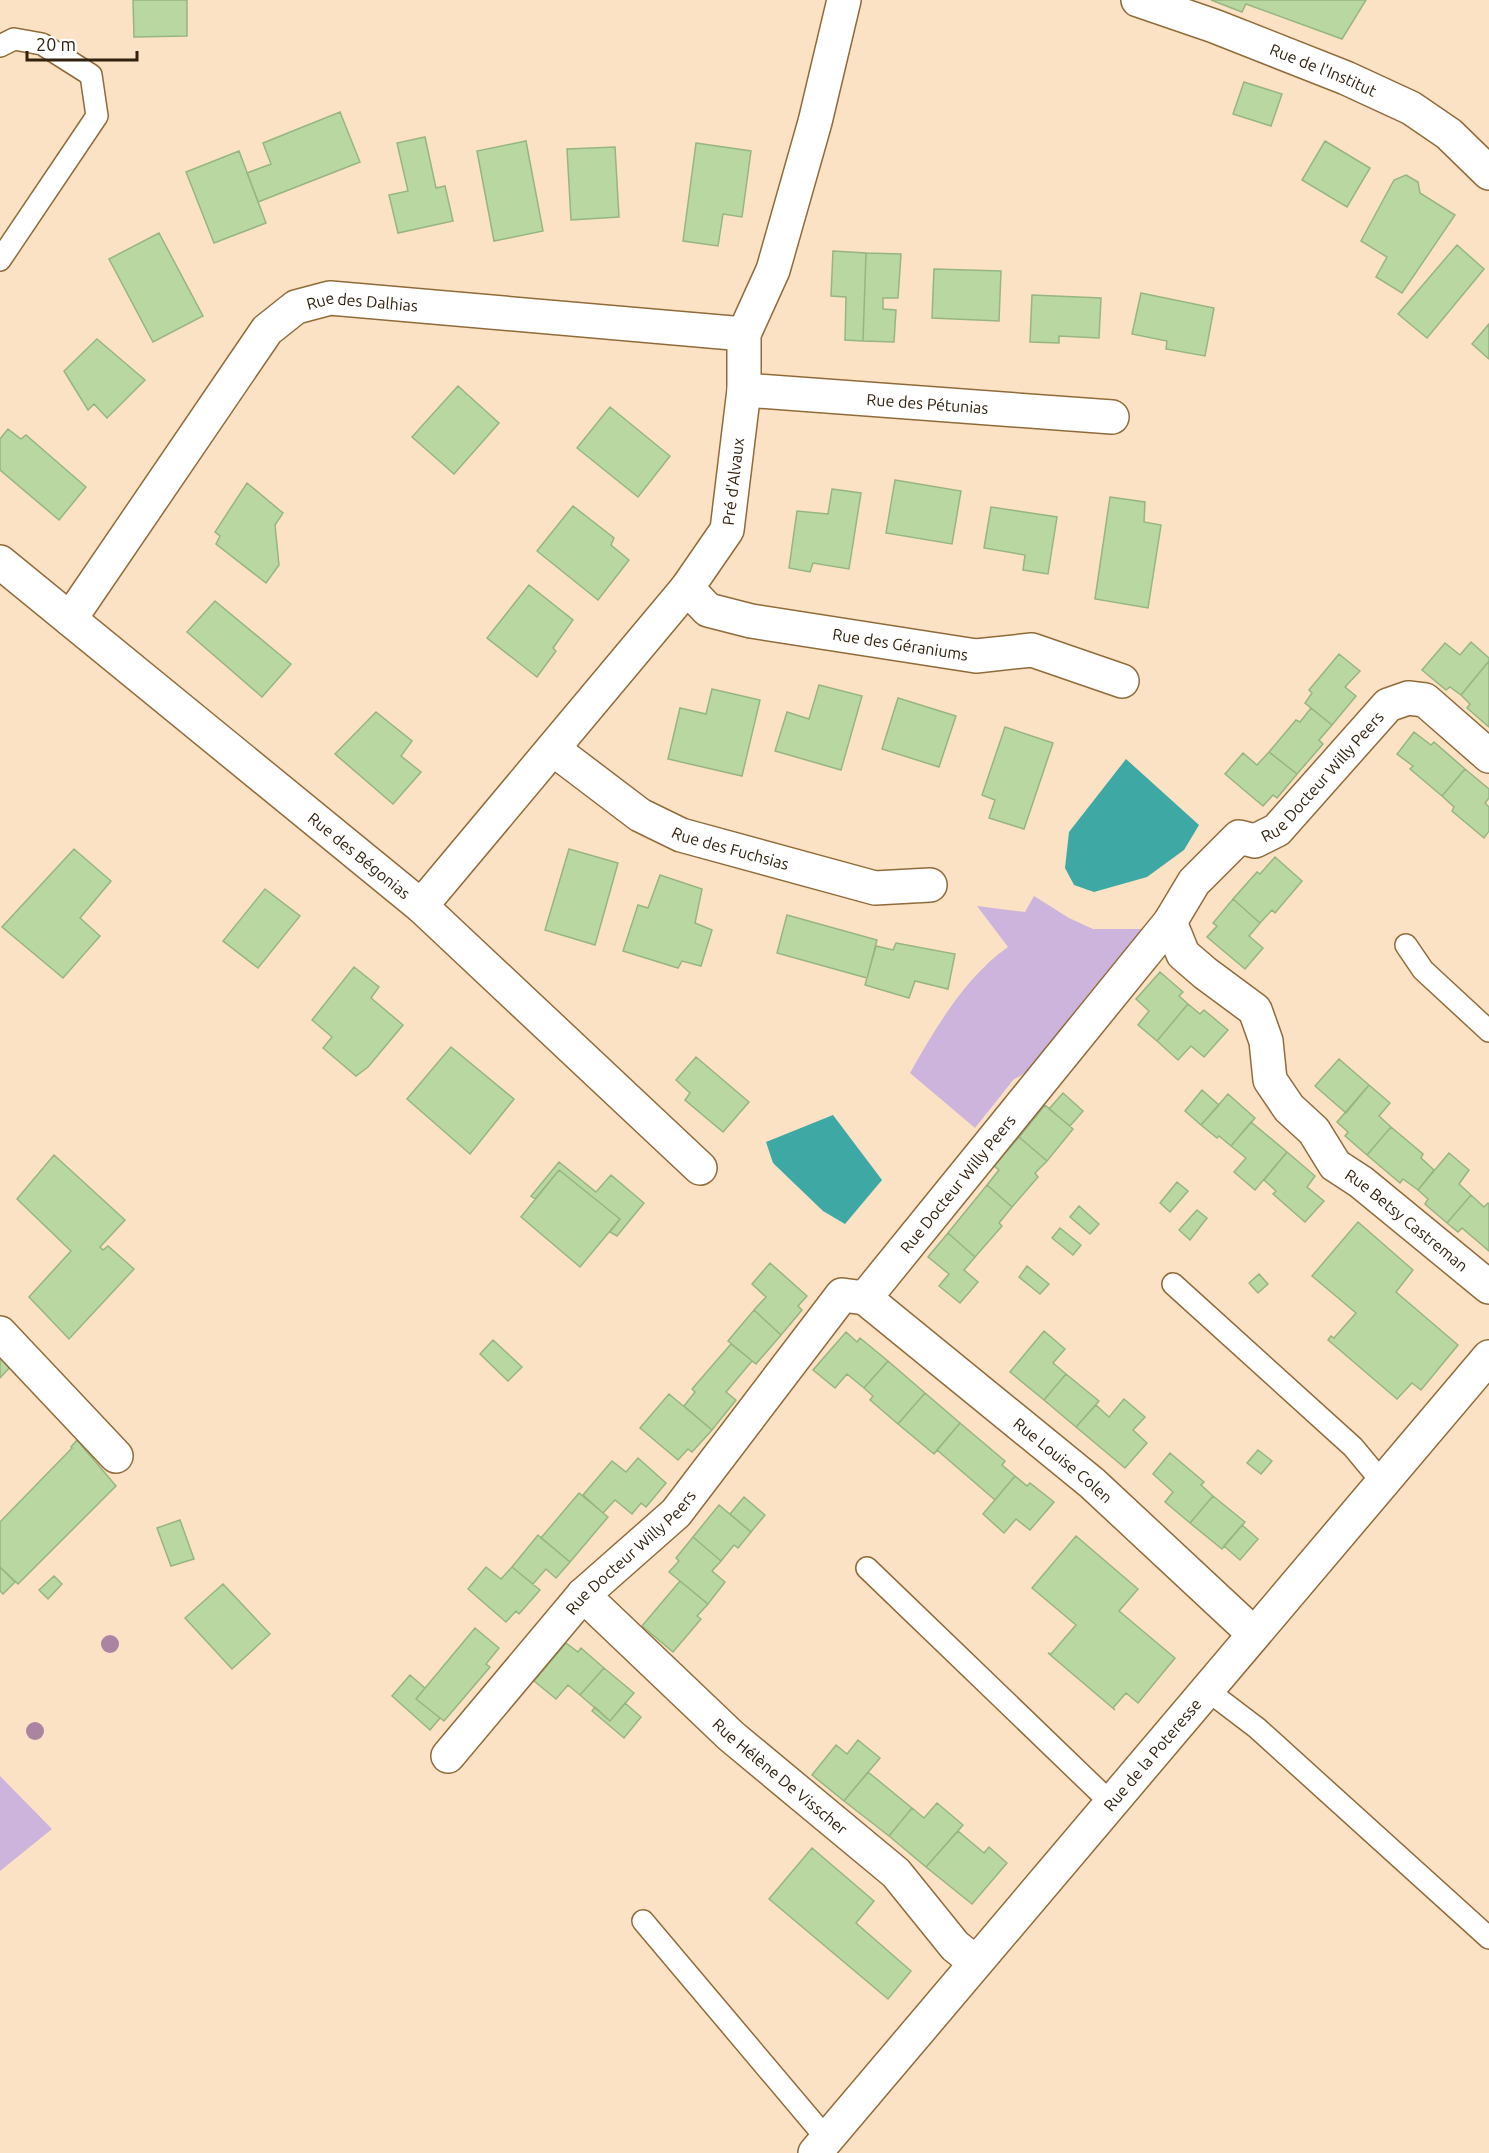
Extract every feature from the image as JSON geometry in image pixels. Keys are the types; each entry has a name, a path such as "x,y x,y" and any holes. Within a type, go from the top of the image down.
{"street":[{"name":"Pré d'Alvaux","path":"421,906 687,588 727,530 744,390 744,334 773,270 815,122 844,0"},
{"name":"Rue de l'Institut","path":"1138,0 1280,51 1411,108 1449,134 1489,173"},
{"name":"Rue des Dalhias","path":"70,619 267,330 296,307 330,298 744,334"},
{"name":"Rue des Pétunias","path":"744,390 1112,417"},
{"name":"Rue des Bégonias","path":"0,562 421,906 700,1168"},
{"name":"Rue des Géraniums","path":"687,588 708,610 751,621 976,656 1032,650 1122,681"},
{"name":"Rue Docteur Willy Peers","path":"448,1756 583,1595 676,1513 842,1295 865,1298 1170,922 1194,882 1239,837 1255,842 1277,830 1388,705 1408,698 1425,700 1489,756"},
{"name":"Rue des Fuchsias","path":"553,749 640,815 681,835 875,888 930,885"},
{"name":"Rue Betsy Castreman","path":"1170,922 1183,954 1204,973 1255,1010 1266,1041 1270,1080 1289,1108 1314,1131 1335,1164 1361,1182 1489,1287"},
{"name":"Rue Louise Colen","path":"865,1298 1092,1483 1254,1634"},
{"path":"0,1333 116,1456"},
{"name":"Rue de la Poteresse","path":"821,2146 1489,1357"},
{"name":"Rue Hélène De Visscher","path":"583,1595 731,1736 896,1874 956,1946 975,1962"}],"lane":[{"path":"0,46 14,39 42,44 91,75 97,116 0,260"},
{"path":"1406,945 1423,970 1489,1031"},
{"path":"1173,1284 1353,1447 1383,1483"},
{"path":"867,1568 1112,1804"},
{"path":"1207,1690 1257,1728 1489,1938"},
{"path":"643,1920 821,2146"}],"shaded area":[{"path":"1034,896 1069,918 1093,929 1144,929 1078,1007 1041,1058 1014,1079 975,1128 910,1073 965,988 992,959 1008,947 977,906 1025,912"},
{"path":"0,1776 52,1829 0,1871"}],"water":[{"path":"1126,759 1199,825 1184,850 1147,877 1094,892 1074,885 1065,868 1069,832"},
{"path":"833,1115 882,1180 845,1224 823,1211 773,1163 766,1142"}],"building":[{"path":"133,0 187,0 187,36 134,37"},
{"path":"1211,0 1366,0 1342,39 1246,4 1242,12"},
{"path":"1244,82 1282,94 1271,126 1233,114"},
{"path":"340,112 360,162 258,202 247,173 271,164 263,143"},
{"path":"425,137 436,188 445,186 453,221 398,233 389,195 408,191 397,143"},
{"path":"526,141 543,231 494,241 477,151"},
{"path":"1325,141 1370,168 1347,207 1302,180"},
{"path":"696,143 751,151 742,217 723,214 718,246 683,241"},
{"path":"615,147 619,217 571,220 567,149"},
{"path":"239,151 266,223 214,243 186,172"},
{"path":"1406,175 1418,182 1420,193 1455,215 1402,293 1376,277 1387,257 1361,241 1394,180"},
{"path":"159,233 203,316 153,342 109,259"},
{"path":"1457,245 1484,269 1427,338 1398,314"},
{"path":"833,251 866,253 863,341 845,340 846,297 831,296"},
{"path":"866,253 901,254 898,298 883,298 883,309 896,310 894,342 863,341"},
{"path":"934,269 1001,271 999,321 932,318"},
{"path":"1141,293 1214,308 1205,356 1166,349 1167,341 1132,334"},
{"path":"1032,295 1101,298 1099,338 1059,336 1059,343 1030,342"},
{"path":"1489,324 1489,359 1472,344"},
{"path":"97,339 145,380 107,418 94,404 88,410 64,371"},
{"path":"458,386 499,423 454,474 412,437"},
{"path":"610,407 670,456 638,497 577,448"},
{"path":"8,429 21,439 26,435 86,487 59,520 0,470 0,439"},
{"path":"895,480 961,491 952,544 886,533"},
{"path":"247,483 283,513 275,525 279,565 266,583 216,544 220,536 215,532"},
{"path":"832,489 861,493 849,569 813,563 810,572 789,568 797,511 828,514"},
{"path":"1110,497 1145,502 1144,522 1161,525 1148,608 1095,599"},
{"path":"573,506 614,538 611,545 629,560 598,600 537,551"},
{"path":"991,507 1057,517 1048,574 1023,570 1025,555 984,548"},
{"path":"529,585 573,620 553,648 556,651 537,677 487,638"},
{"path":"215,601 291,664 262,697 187,632"},
{"path":"1471,642 1489,658 1489,661 1461,695 1450,687 1446,690 1422,670 1445,643 1460,655"},
{"path":"1339,654 1360,671 1345,687 1356,696 1332,725 1305,703 1312,693 1309,690"},
{"path":"1489,661 1489,727 1467,708 1470,704 1461,695"},
{"path":"819,685 862,696 841,770 775,751 787,712 809,719"},
{"path":"712,689 760,700 742,776 668,759 680,708 706,714"},
{"path":"898,698 956,716 939,767 882,749"},
{"path":"1311,708 1332,725 1319,740 1323,744 1297,774 1269,752 1296,720 1300,722"},
{"path":"376,712 412,741 401,756 421,772 393,804 335,754"},
{"path":"1005,727 1053,743 1024,829 989,818 995,800 982,795"},
{"path":"1414,732 1431,745 1434,742 1465,769 1442,796 1410,769 1413,766 1397,754"},
{"path":"1269,752 1297,774 1277,798 1273,795 1263,806 1225,774 1243,753 1257,765"},
{"path":"1465,769 1489,789 1489,798 1485,803 1489,807 1489,831 1484,838 1452,811 1454,807 1442,796"},
{"path":"74,849 111,881 80,918 100,936 63,978 2,927"},
{"path":"569,849 618,863 595,945 545,930"},
{"path":"1275,857 1302,881 1275,913 1272,910 1260,923 1233,899 1257,872 1260,874"},
{"path":"660,875 702,889 695,923 712,930 701,966 682,961 678,968 623,951 638,905 648,908"},
{"path":"265,889 300,916 258,968 223,941"},
{"path":"1233,899 1260,923 1249,936 1263,948 1245,969 1207,937 1217,926 1213,923"},
{"path":"787,915 877,940 867,978 777,953"},
{"path":"896,943 955,954 948,989 915,981 909,998 865,985 876,946 893,950"},
{"path":"354,967 379,987 371,998 403,1025 368,1067 356,1076 323,1048 332,1037 312,1020"},
{"path":"1160,972 1183,992 1179,996 1188,1004 1157,1041 1138,1025 1149,1011 1136,999"},
{"path":"1188,1004 1200,1014 1204,1010 1228,1030 1204,1057 1191,1046 1178,1060 1157,1041"},
{"path":"451,1047 514,1099 470,1154 407,1099"},
{"path":"696,1057 749,1102 723,1132 685,1100 690,1093 676,1080"},
{"path":"1339,1059 1369,1085 1346,1113 1315,1086"},
{"path":"1369,1085 1390,1103 1379,1116 1391,1127 1367,1155 1345,1136 1348,1132 1337,1122"},
{"path":"1202,1090 1219,1105 1201,1125 1185,1111"},
{"path":"1063,1093 1083,1111 1070,1126 1049,1109"},
{"path":"1228,1094 1255,1118 1231,1146 1201,1125"},
{"path":"1045,1105 1073,1129 1047,1161 1019,1137"},
{"path":"1251,1122 1287,1152 1255,1190 1234,1172 1246,1158 1231,1146"},
{"path":"1391,1127 1423,1154 1421,1158 1434,1170 1418,1190 1403,1179 1400,1183 1367,1155"},
{"path":"1019,1137 1047,1161 1035,1173 1038,1177 1012,1207 987,1185 999,1170 994,1166"},
{"path":"1287,1152 1315,1176 1307,1187 1324,1201 1305,1222 1273,1194 1276,1191 1264,1180"},
{"path":"1449,1153 1469,1170 1459,1184 1471,1195 1447,1223 1425,1204 1428,1199 1418,1190"},
{"path":"54,1155 125,1220 100,1247 103,1250 108,1246 134,1269 69,1339 29,1297 71,1251 17,1199"},
{"path":"559,1162 596,1192 611,1175 644,1203 617,1236 610,1232 620,1219 559,1170 535,1199 531,1196"},
{"path":"559,1170 620,1219 580,1267 521,1217"},
{"path":"1177,1182 1188,1191 1170,1212 1160,1203"},
{"path":"987,1185 1012,1207 999,1223 1002,1226 975,1257 948,1233"},
{"path":"1471,1195 1484,1207 1489,1204 1489,1251 1462,1228 1458,1232 1447,1223"},
{"path":"1079,1206 1099,1224 1090,1234 1070,1217"},
{"path":"1197,1210 1207,1218 1190,1240 1179,1230"},
{"path":"1358,1222 1413,1270 1396,1292 1458,1345 1421,1390 1412,1383 1397,1399 1328,1340 1331,1336 1334,1338 1356,1313 1312,1276"},
{"path":"1060,1228 1081,1245 1073,1255 1052,1238"},
{"path":"948,1233 975,1257 964,1270 978,1282 960,1303 939,1286 949,1274 928,1257"},
{"path":"770,1263 807,1296 798,1306 802,1310 781,1335 754,1310 766,1297 752,1284"},
{"path":"1027,1266 1049,1284 1040,1294 1019,1277"},
{"path":"1259,1274 1268,1284 1258,1293 1249,1283"},
{"path":"754,1310 781,1335 756,1364 728,1341"},
{"path":"1044,1331 1065,1349 1053,1363 1066,1374 1044,1400 1010,1372"},
{"path":"846,1332 857,1342 860,1338 888,1361 864,1388 847,1374 835,1388 813,1370"},
{"path":"493,1340 522,1367 508,1381 480,1354"},
{"path":"731,1344 756,1364 752,1361 726,1392 736,1400 712,1430 684,1406 695,1392 692,1389"},
{"path":"0,1354 12,1365 0,1378"},
{"path":"888,1361 925,1393 898,1424 870,1400 873,1396 864,1388"},
{"path":"1066,1374 1099,1401 1076,1427 1044,1400"},
{"path":"925,1393 960,1423 934,1454 898,1424"},
{"path":"669,1394 712,1430 692,1452 688,1449 678,1460 640,1428"},
{"path":"1124,1399 1145,1417 1133,1430 1147,1443 1125,1468 1076,1427 1096,1405 1109,1417"},
{"path":"960,1423 1005,1461 1002,1465 1015,1476 995,1500 937,1450"},
{"path":"77,1440 116,1486 18,1584 0,1567 0,1522 72,1448"},
{"path":"1258,1450 1272,1461 1261,1474 1247,1463"},
{"path":"1170,1453 1204,1482 1201,1485 1213,1496 1190,1523 1165,1502 1173,1492 1153,1474"},
{"path":"638,1458 666,1483 646,1507 641,1503 632,1514 615,1500 603,1513 583,1495 612,1461 626,1472"},
{"path":"1015,1476 1027,1486 1030,1483 1054,1502 1030,1530 1016,1519 1004,1533 983,1514"},
{"path":"579,1493 608,1517 570,1562 541,1538"},
{"path":"1213,1496 1245,1522 1222,1549 1190,1523"},
{"path":"744,1497 765,1515 751,1532 730,1514"},
{"path":"719,1505 751,1532 738,1548 734,1545 721,1561 693,1537"},
{"path":"180,1520 194,1559 171,1566 157,1528"},
{"path":"1242,1525 1258,1539 1240,1560 1224,1546"},
{"path":"538,1535 570,1562 556,1578 546,1569 533,1584 512,1567"},
{"path":"1076,1536 1138,1589 1119,1611 1175,1658 1138,1703 1126,1693 1113,1708 1115,1710 1048,1653 1051,1654 1076,1625 1032,1588"},
{"path":"693,1537 721,1561 712,1571 725,1582 708,1604 669,1572 679,1561 676,1558"},
{"path":"0,1567 15,1582 3,1594 0,1591"},
{"path":"486,1567 501,1579 512,1567 540,1590 519,1614 516,1611 506,1622 468,1589"},
{"path":"54,1576 62,1584 48,1599 39,1590"},
{"path":"680,1581 708,1604 697,1616 701,1619 673,1652 642,1626"},
{"path":"223,1584 270,1634 232,1669 185,1618"},
{"path":"475,1628 499,1648 486,1664 490,1667 444,1721 416,1699"},
{"path":"566,1643 578,1652 581,1648 604,1668 580,1695 568,1685 556,1699 534,1681"},
{"path":"604,1668 634,1693 610,1721 580,1695"},
{"path":"410,1675 425,1688 416,1699 440,1718 430,1730 392,1696"},
{"path":"625,1703 641,1717 624,1738 592,1711 595,1707 610,1721"},
{"path":"858,1740 880,1758 844,1801 812,1775 836,1745 847,1754"},
{"path":"868,1772 912,1808 889,1836 844,1801"},
{"path":"937,1803 963,1825 926,1867 889,1836 912,1808 924,1818"},
{"path":"958,1831 984,1853 989,1847 1007,1863 972,1904 926,1867"},
{"path":"812,1848 874,1901 856,1923 911,1971 888,1999 769,1899"}]}
